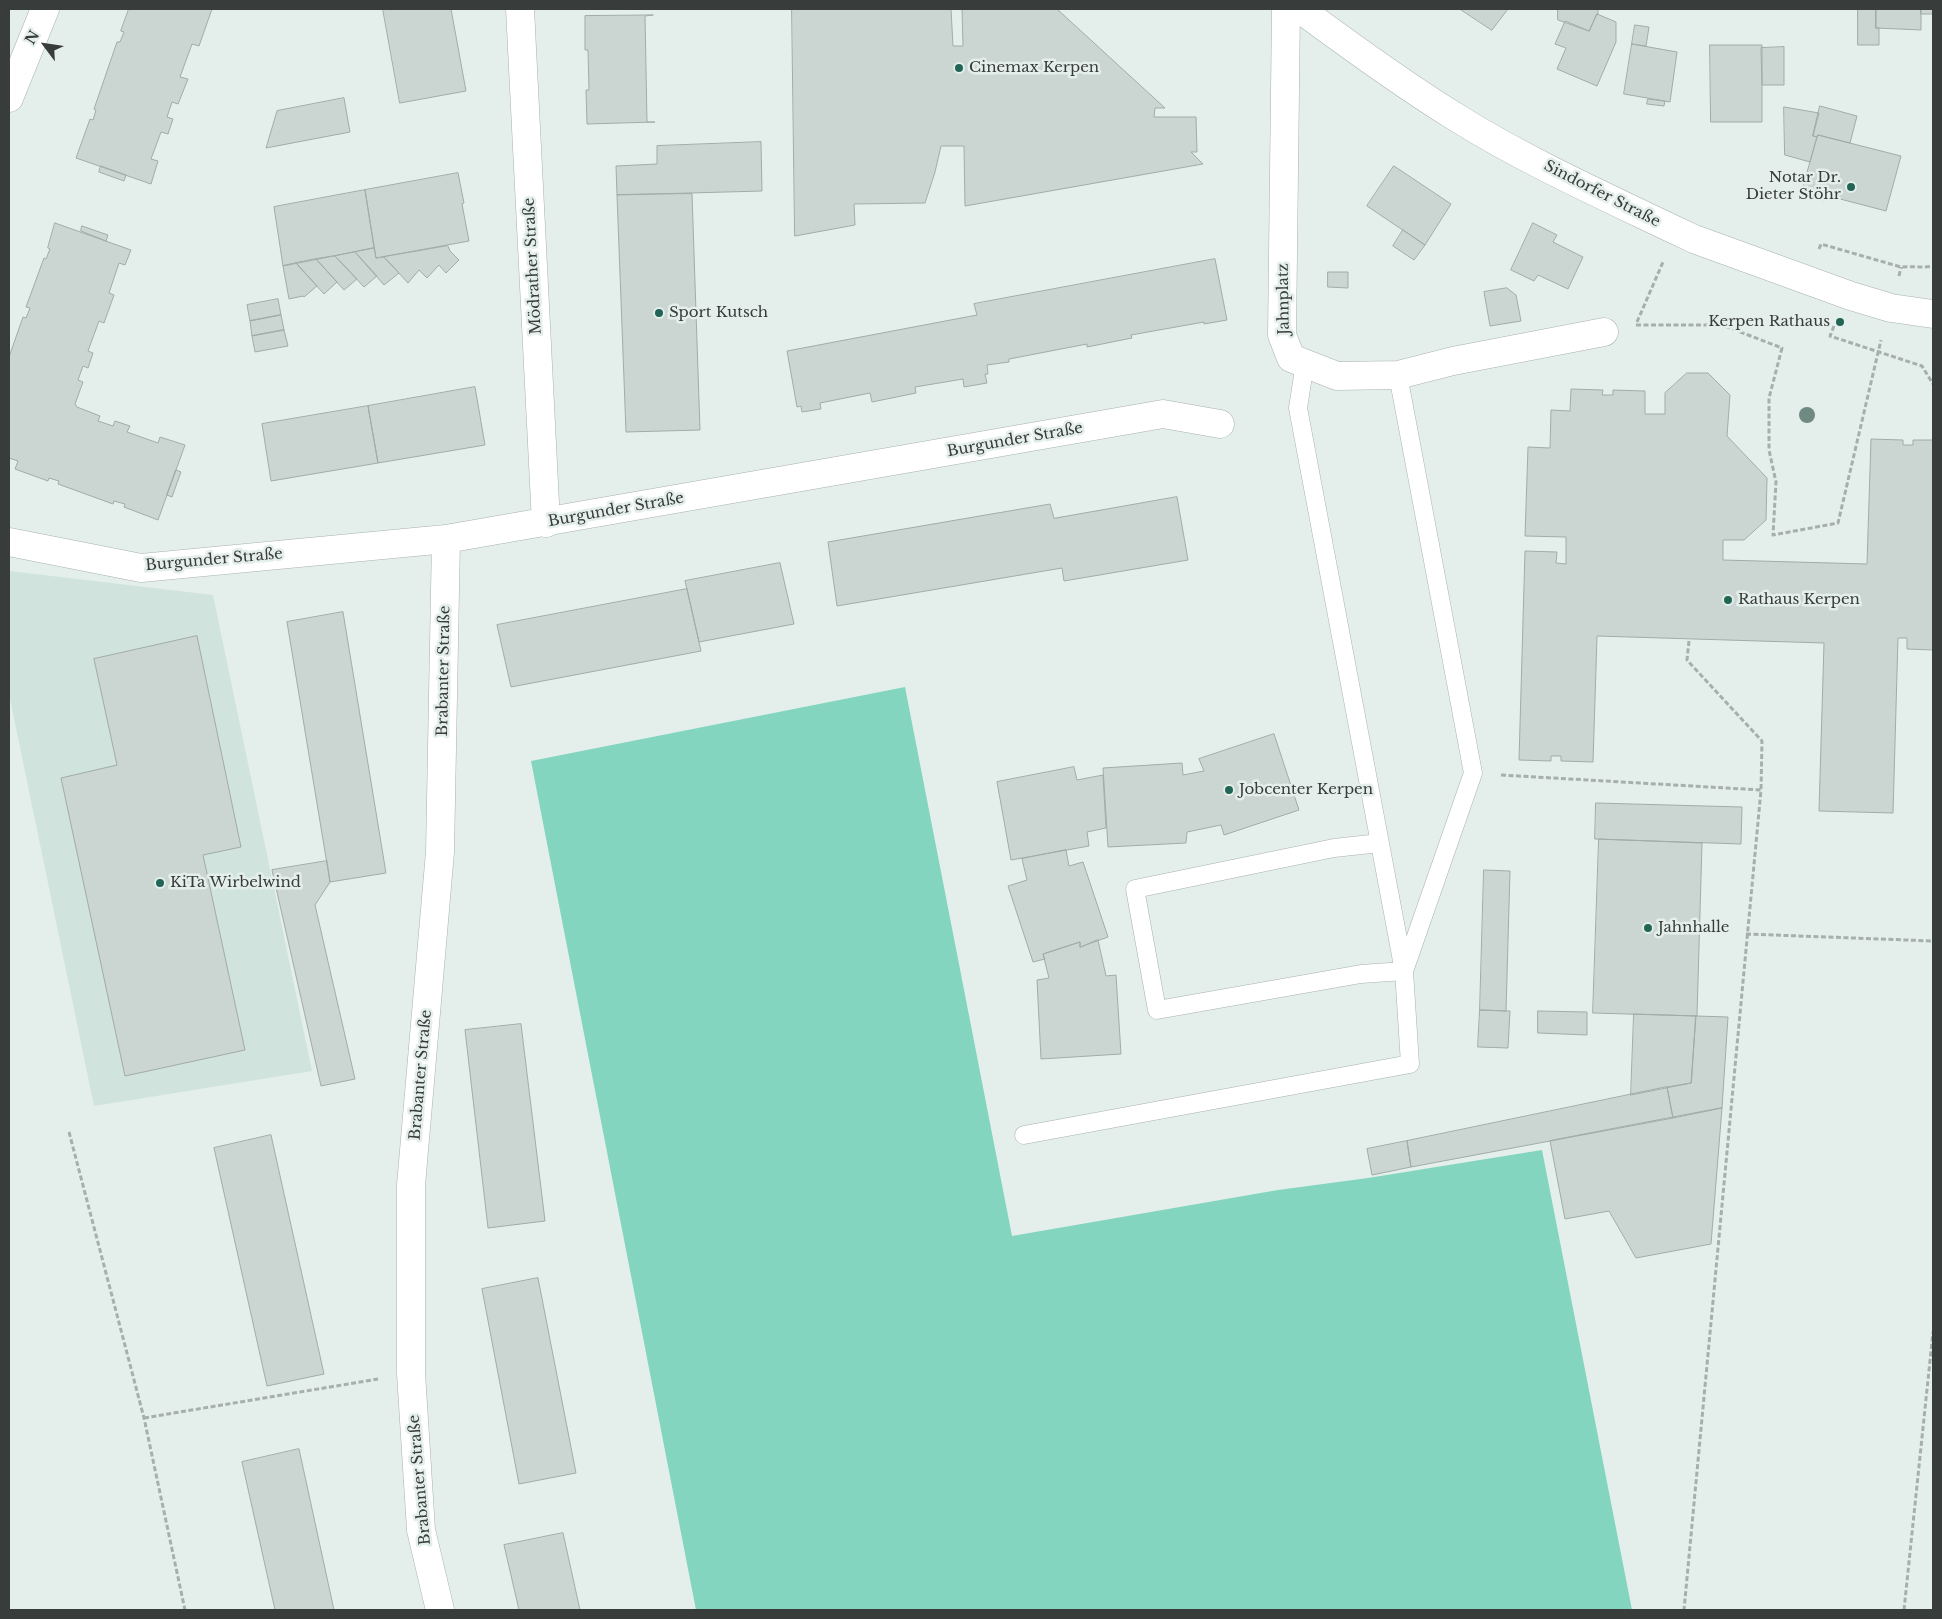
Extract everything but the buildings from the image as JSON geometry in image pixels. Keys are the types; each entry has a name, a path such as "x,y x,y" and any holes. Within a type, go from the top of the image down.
{"street":[{"path":"9,98 44,9"},
{"name":"Mödrather Straße","path":"520,9 546,522"},
{"name":"Jahnplatz","path":"1286,9 1282,335 1291,358 1337,376 1398,375 1604,332"},
{"name":"Sindorfer Straße","path":"1300,9 1358,52 1454,116 1520,153 1677,231 1694,239 1851,296 1891,308 1933,314"},
{"name":"Burgunder Straße","path":"9,542 140,568 446,539 1163,414 1220,424"},
{"name":"Brabanter Straße","path":"440,1610 421,1530 411,1373 411,1185 440,852 446,539"}],"lane":[{"path":"1024,1135 1410,1064 1404,971 1298,408 1305,363"},
{"path":"1398,375 1473,773 1404,971"},
{"path":"1380,842 1334,848 1135,890 1155,1001 1157,1010 1362,974 1404,971"}],"path":[{"path":"1636,325 1677,231"},
{"path":"1817,255 1821,244 1901,267 1914,265 1925,268 1933,266"},
{"path":"1836,320 1830,336 1922,366 1933,384"},
{"path":"1604,332 1636,325 1722,325 1782,348 1769,398 1769,450 1776,482 1773,535 1838,524 1878,352"},
{"path":"1684,1610 1761,790 1762,741 1687,660 1689,641"},
{"path":"1473,773 1761,790"},
{"path":"1746,934 1933,941"},
{"path":"69,1132 144,1418 185,1610"},
{"path":"1904,1610 1933,1332"},
{"path":"144,1418 411,1373"}],"shaded area":[{"name":"KiTa Wirbelwind","path":"9,571 213,595 312,1071 94,1106 9,694"}],"green space":[{"path":"905,687 1012,1236 1278,1190 1368,1178 1542,1150 1632,1610 696,1610 531,761"}],"place":[{"name":"Cinemax Kerpen","path":"959,68"},
{"name":"Notar Dr. Dieter Stöhr","path":"1851,187"},
{"name":"Sport Kutsch","path":"659,313"},
{"name":"Kerpen Rathaus","path":"1840,322"},
{"name":"Rathaus Kerpen","path":"1728,600"},
{"name":"Jobcenter Kerpen","path":"1229,790"},
{"name":"KiTa Wirbelwind","path":"160,883"},
{"name":"Jahnhalle","path":"1648,928"}]}
